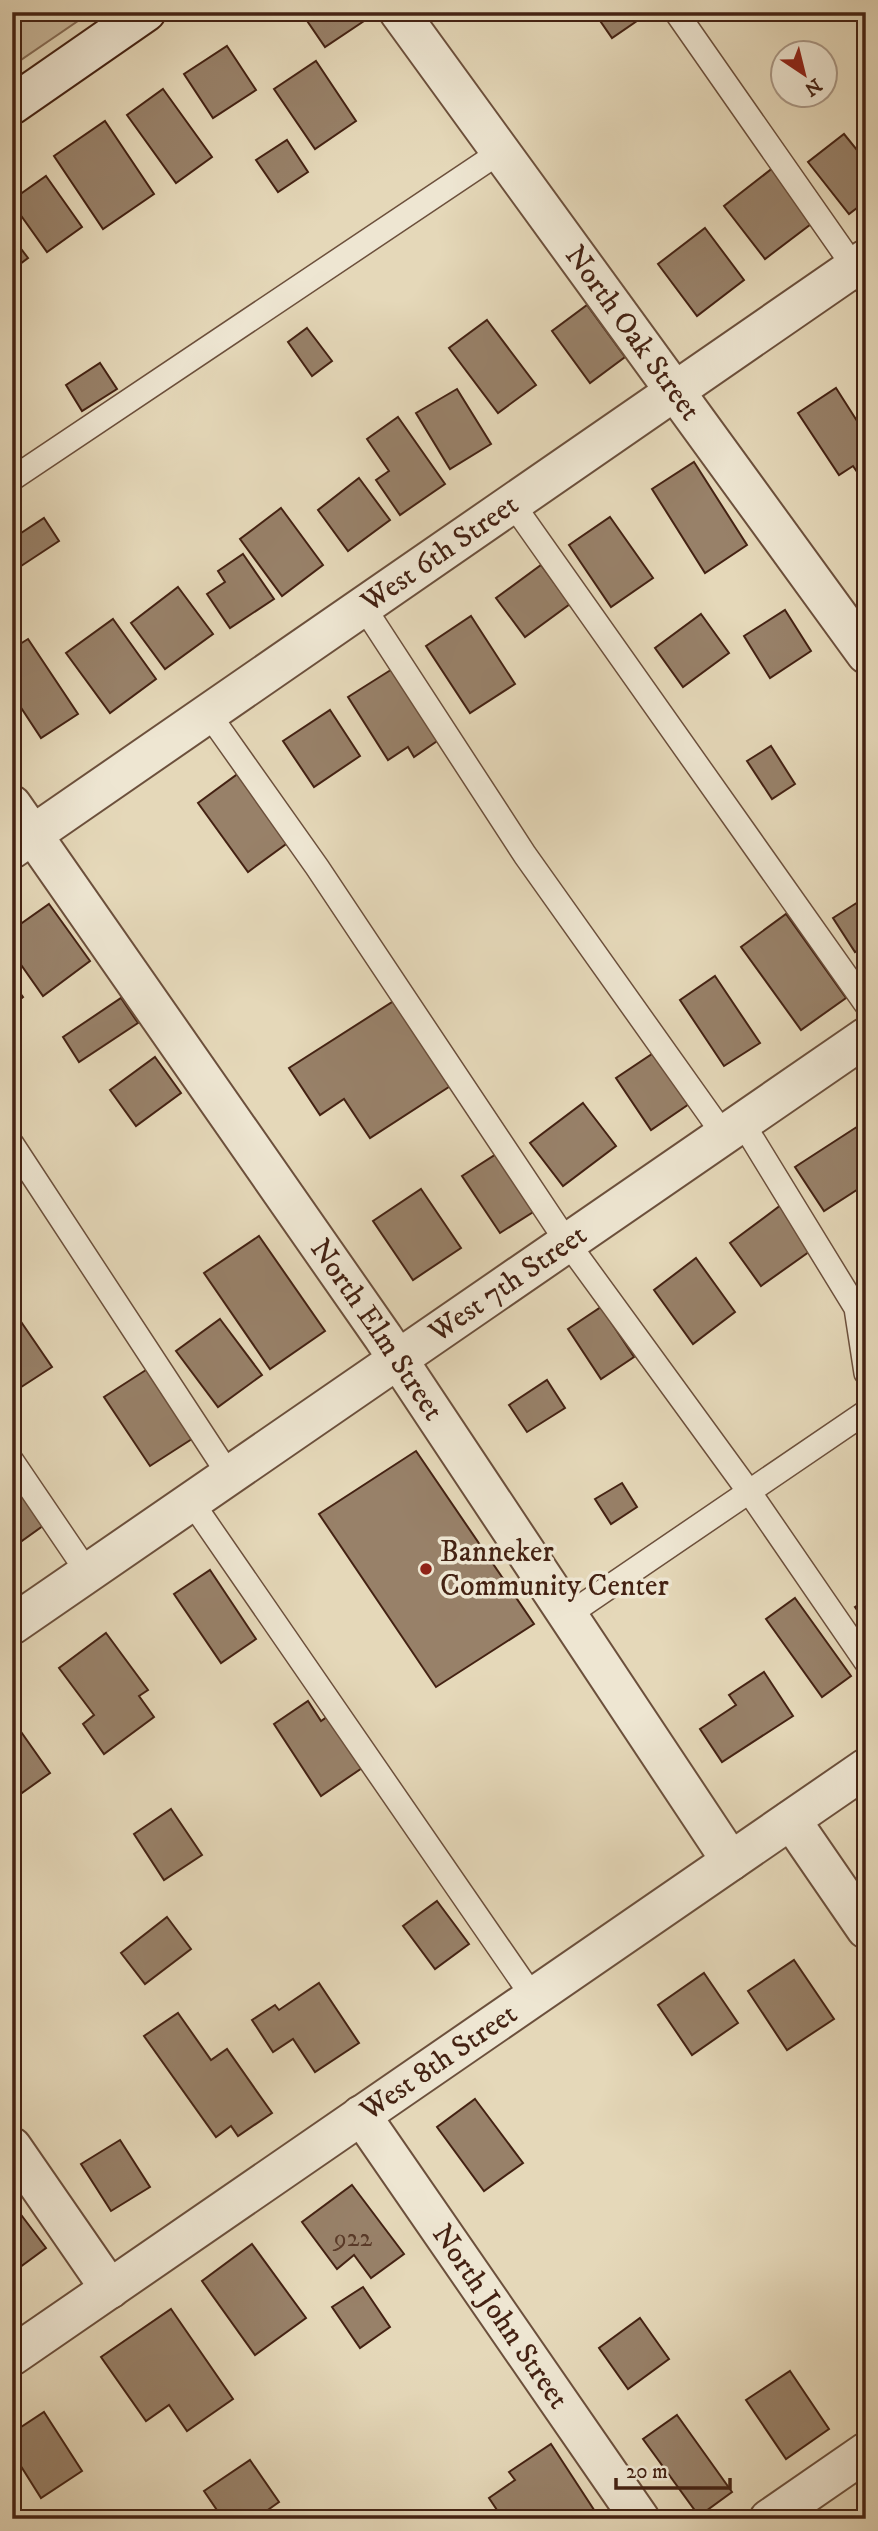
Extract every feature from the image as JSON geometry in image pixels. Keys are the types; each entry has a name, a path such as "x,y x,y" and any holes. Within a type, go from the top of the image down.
{"street":[{"path":"12,104 146,12"},
{"name":"North Oak Street","path":"399,12 673,393 866,654"},
{"name":"West 6th Street","path":"19,829 208,713 673,393 862,270"},
{"name":"North Elm Street","path":"19,829 398,1359 731,1861"},
{"name":"West 7th Street","path":"12,1625 866,1037"},
{"name":"West 8th Street","path":"12,2356 866,1768"},
{"path":"791,1820 866,1929"},
{"name":"North John Street","path":"361,2115 640,2519"},
{"path":"12,2147 110,2289"},
{"path":"769,2519 866,2452"}],"lane":[{"path":"676,12 862,270"},
{"path":"12,479 500,152"},
{"path":"512,503 866,1004"},
{"path":"363,606 525,855 733,1128 856,1308 866,1373"},
{"path":"208,713 317,867 567,1242 750,1493 866,1662"},
{"path":"12,1144 229,1475"},
{"path":"568,1615 866,1412"},
{"path":"12,1461 88,1573"},
{"path":"191,1502 533,1997"}],"shaded area":[{"path":"12,12 91,12 12,66"}],"building":[{"path":"301,12 362,12 367,19 325,47"},
{"path":"594,12 650,12 612,38"},
{"path":"227,46 256,90 213,118 184,74"},
{"path":"316,61 356,121 315,149 274,89"},
{"path":"163,89 212,157 176,183 127,115"},
{"path":"105,121 154,194 103,229 54,156"},
{"path":"844,134 866,161 866,201 849,214 808,162"},
{"path":"287,140 308,172 278,192 256,160"},
{"path":"774,167 815,221 765,259 724,206"},
{"path":"46,176 82,227 47,252 12,203 12,200"},
{"path":"705,228 744,280 697,316 658,264"},
{"path":"12,237 28,258 12,270"},
{"path":"587,305 625,357 590,383 552,331"},
{"path":"487,320 536,385 498,413 449,348"},
{"path":"307,328 332,361 312,376 288,342"},
{"path":"100,363 117,389 82,411 66,385"},
{"path":"836,388 866,435 866,485 853,466 839,475 798,413"},
{"path":"457,389 491,444 450,469 416,413"},
{"path":"398,417 445,484 400,515 376,480 389,471 367,439"},
{"path":"694,462 747,545 705,573 652,489"},
{"path":"359,478 390,520 348,551 318,510"},
{"path":"281,508 323,565 282,596 240,539"},
{"path":"610,517 653,578 611,607 569,545"},
{"path":"44,518 59,541 12,572 12,539"},
{"path":"243,554 274,599 230,628 207,594 225,582 218,571"},
{"path":"541,565 570,604 525,637 496,598"},
{"path":"178,587 213,634 165,669 131,623"},
{"path":"785,610 811,651 770,678 744,636"},
{"path":"701,614 729,653 683,687 655,648"},
{"path":"471,616 515,684 470,713 426,646"},
{"path":"113,619 156,679 110,713 66,653"},
{"path":"28,639 78,714 41,738 12,694 12,649"},
{"path":"397,666 443,737 414,757 408,747 388,760 348,697"},
{"path":"330,710 360,756 314,787 283,741"},
{"path":"771,746 795,784 772,799 747,761"},
{"path":"243,770 293,839 248,872 198,803"},
{"path":"866,897 866,945 855,952 833,918"},
{"path":"49,904 90,961 43,996 12,952 12,930"},
{"path":"786,914 846,998 801,1030 741,947"},
{"path":"715,976 760,1043 724,1066 680,1000"},
{"path":"12,982 23,997 12,1006"},
{"path":"400,997 455,1083 370,1138 344,1099 320,1115 289,1068"},
{"path":"121,998 138,1023 79,1062 63,1037"},
{"path":"658,1050 692,1102 651,1130 616,1078"},
{"path":"155,1057 181,1093 136,1126 110,1090"},
{"path":"583,1103 616,1146 563,1186 530,1143"},
{"path":"866,1121 866,1184 824,1211 795,1167"},
{"path":"501,1151 538,1209 500,1233 462,1176"},
{"path":"421,1189 461,1248 413,1280 373,1221"},
{"path":"781,1205 813,1249 761,1286 730,1243"},
{"path":"259,1236 325,1331 270,1369 204,1273"},
{"path":"696,1258 735,1312 693,1344 654,1290"},
{"path":"601,1307 634,1357 601,1379 568,1329"},
{"path":"15,1313 52,1367 12,1393 12,1315"},
{"path":"220,1319 262,1375 218,1407 176,1351"},
{"path":"149,1368 195,1437 150,1466 104,1397"},
{"path":"547,1380 565,1408 527,1432 509,1405"},
{"name":"Banneker Community Center","path":"416,1451 534,1624 436,1687 319,1514"},
{"path":"12,1475 47,1523 12,1548"},
{"path":"622,1483 637,1507 611,1524 595,1499"},
{"path":"210,1570 256,1639 221,1663 174,1594"},
{"path":"795,1598 851,1676 822,1697 766,1619"},
{"path":"866,1600 866,1623 855,1607"},
{"path":"106,1633 148,1690 139,1696 154,1717 104,1754 83,1724 94,1715 59,1668"},
{"path":"764,1672 793,1716 722,1762 700,1729 736,1705 729,1695"},
{"path":"308,1701 321,1721 334,1712 368,1764 321,1796 274,1724"},
{"path":"12,1719 50,1773 12,1800"},
{"path":"171,1809 202,1855 164,1880 134,1834"},
{"path":"437,1901 469,1944 435,1969 403,1926"},
{"path":"167,1917 191,1949 145,1984 121,1953"},
{"path":"794,1960 834,2019 787,2050 748,1991"},
{"path":"704,1973 738,2023 692,2055 658,2005"},
{"path":"319,1983 359,2043 315,2072 293,2039 273,2052 252,2020 275,2005 279,2010"},
{"path":"178,2013 211,2060 227,2049 272,2113 238,2136 231,2126 216,2137 144,2036"},
{"path":"475,2099 523,2163 484,2191 437,2127"},
{"path":"120,2140 150,2187 111,2211 81,2164"},
{"path":"352,2185 404,2254 371,2278 354,2255 337,2269 302,2222"},
{"path":"12,2205 46,2248 12,2273"},
{"path":"252,2244 306,2318 255,2355 202,2281"},
{"path":"363,2287 390,2327 360,2348 332,2307"},
{"path":"171,2309 233,2399 187,2431 169,2405 146,2421 101,2357"},
{"path":"640,2318 669,2359 628,2389 599,2348"},
{"path":"790,2371 829,2429 786,2459 746,2400"},
{"path":"44,2412 82,2471 41,2498 12,2452 12,2433"},
{"path":"677,2415 732,2492 699,2516 643,2439"},
{"path":"551,2444 600,2519 503,2519 489,2498 515,2480 509,2472"},
{"path":"250,2460 279,2502 255,2519 223,2519 204,2491"}],"place":[{"name":"Banneker Community Center","path":"426,1569"}]}
